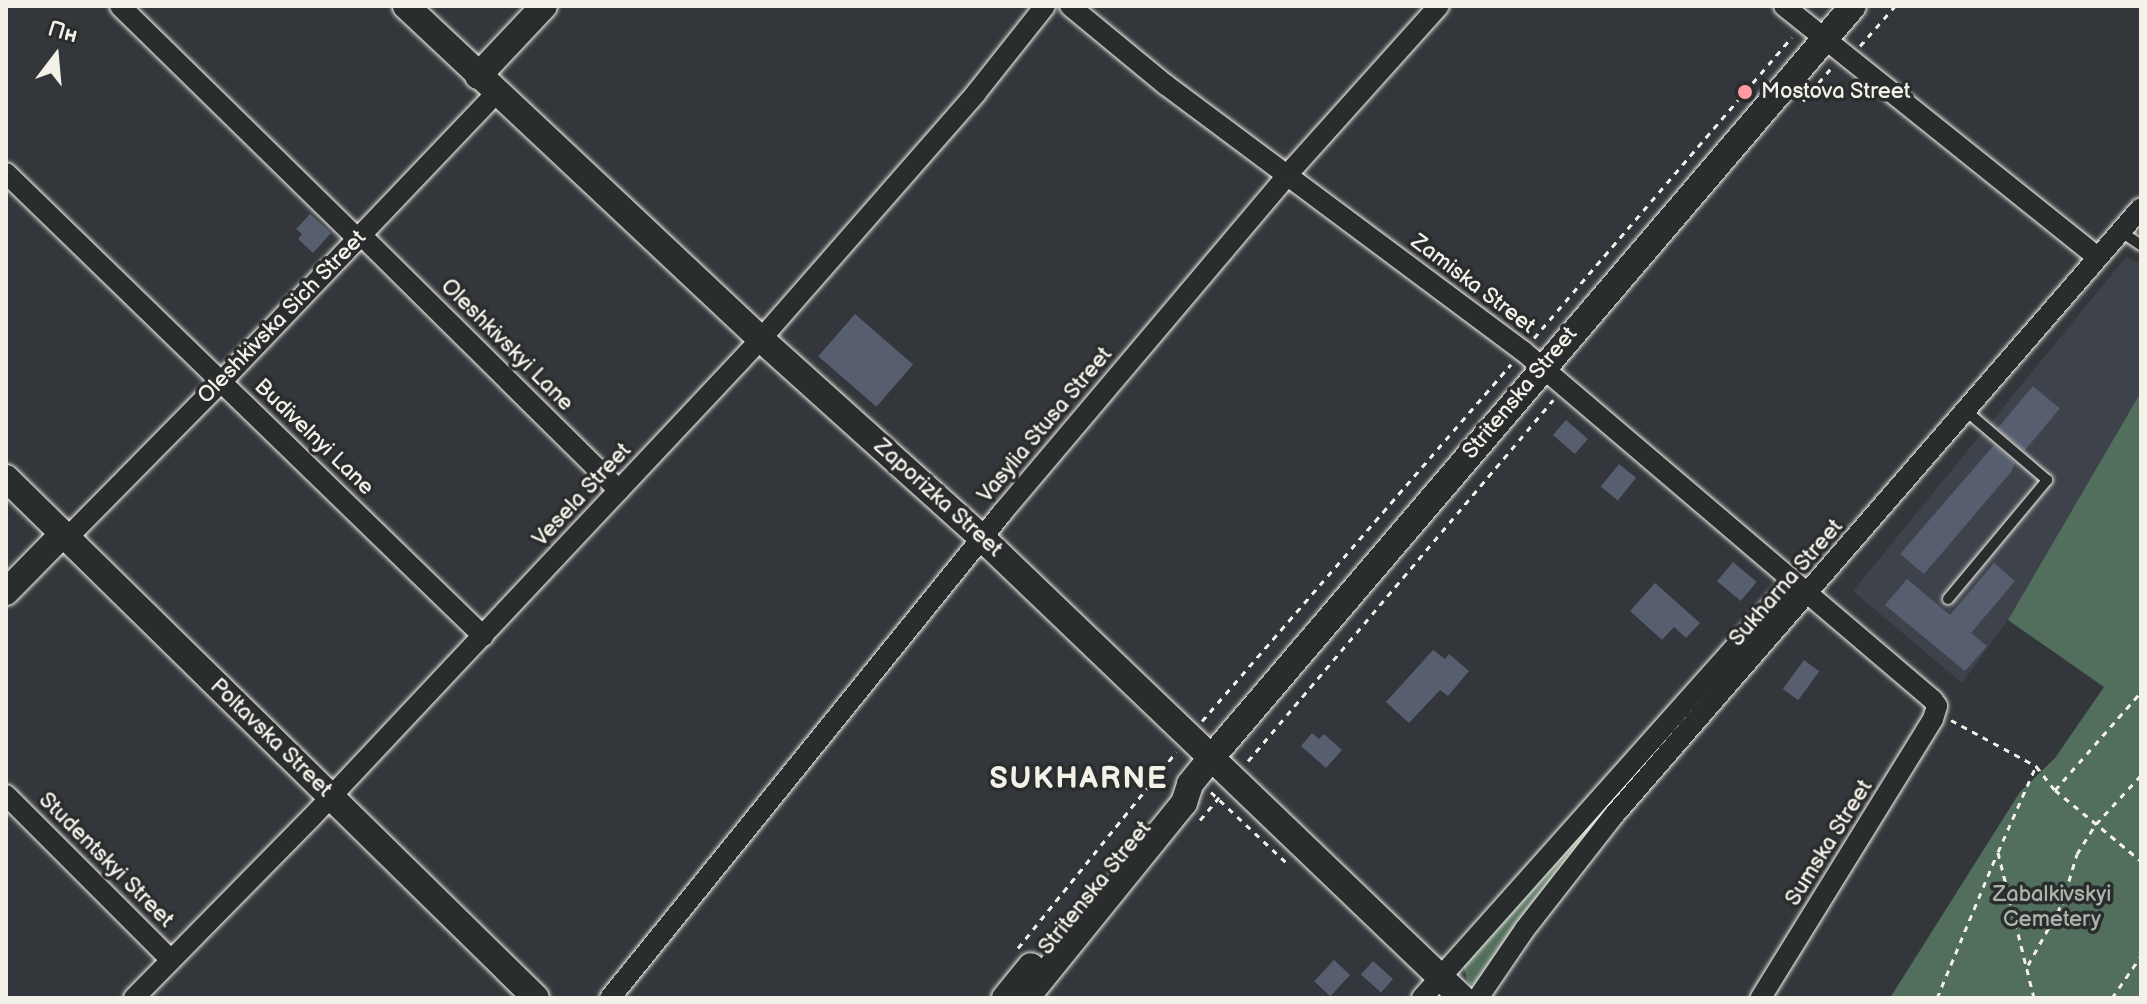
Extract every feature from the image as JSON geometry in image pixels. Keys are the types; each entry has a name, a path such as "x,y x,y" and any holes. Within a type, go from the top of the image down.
{"main road":[{"name":"Zaporizka Street","path":"406,6 761,339 982,538 1188,737 1199,773 1235,779 1462,998"},
{"name":"Oleshkivska Sich Street","path":"487,84 544,6"},
{"name":"Stritenska Street","path":"1026,998 1184,803 1199,773 1532,359 1815,30 1853,6"},
{"name":"Poltavska Street","path":"6,478 536,998"},
{"name":"Oleshkivska Sich Street","path":"6,592 65,536"},
{"name":"Stritenska Street","path":"1005,998 1172,794 1199,773"}],"street":[{"name":"Oleshkivskyi Lane","path":"120,6 619,490"},
{"name":"Vesela Street","path":"134,998 331,797 761,339 976,93 1045,6"},
{"name":"Zamiska Street","path":"1070,6 1166,85 1532,359 1927,694 1937,706 1937,713"},
{"name":"Vasylia Stusa Street","path":"610,998 982,538 1288,174 1439,6"},
{"path":"1784,6 2096,256"},
{"name":"Oleshkivska Sich Street","path":"65,536 222,381 359,236 487,84"},
{"name":"Budivelnyi Lane","path":"6,173 483,636"},
{"name":"Sukharna Street","path":"1422,998 1608,808 1801,588 1965,410 2141,208"},
{"name":"Sumska Street","path":"1761,998 1937,713"},
{"name":"Studentskyi Street","path":"6,795 171,960"},
{"name":"Sukharna Street","path":"1478,998 1608,808"}],"lane":[{"path":"2120,231 2141,245"},
{"path":"1948,599 2047,480 1965,410"}],"path":[{"path":"1799,105 1835,64 1849,58 1895,6"},
{"path":"1017,950 1188,737 1532,359 1815,30"},
{"path":"1235,779 1564,386"},
{"path":"2055,790 2141,692"},
{"path":"1937,713 2036,766 2055,790 2141,861"},
{"path":"1937,998 2036,766"},
{"path":"2027,967 2062,904 2077,854 2096,824 2141,775"},
{"path":"1998,852 2034,998"},
{"path":"2135,858 2141,852"},
{"path":"2112,998 2141,956"}],"shaded area":[{"path":"2126,257 2141,264 2141,392 2008,620 1962,683 1853,591"}],"green space":[{"name":"Zabalkivskyi Cemetery","path":"2141,392 2141,998 1890,998 2020,792 2055,758 2104,687 2008,620"},
{"path":"1592,821 1597,825 1475,985 1468,983 1463,965"}],"building":[{"path":"310,214 331,233 313,253 298,239 302,234 296,229"},
{"path":"855,314 913,365 876,407 818,356"},
{"path":"2033,386 2060,408 2024,451 1998,428"},
{"path":"1566,420 1588,439 1575,454 1553,435"},
{"path":"1994,445 2015,463 2011,472 1924,574 1900,554"},
{"path":"1619,464 1636,478 1618,500 1601,487"},
{"path":"1733,562 1757,582 1741,601 1717,581"},
{"path":"1994,563 2015,581 1971,633 1987,646 1965,671 1885,605 1907,579 1950,615"},
{"path":"1655,583 1700,623 1686,638 1674,627 1662,640 1630,611"},
{"path":"1433,650 1445,659 1449,654 1469,671 1448,696 1440,690 1409,723 1386,702"},
{"path":"1804,660 1819,671 1798,700 1783,689"},
{"path":"1312,733 1319,739 1324,734 1342,750 1326,768 1301,746"},
{"path":"1334,960 1350,975 1330,996 1314,981"},
{"path":"1373,961 1393,979 1381,992 1361,974"}],"place":[{"name":"Mostova Street","path":"1745,92"}],"district":[{"name":"SUKHARNE","path":"1079,779"}]}
